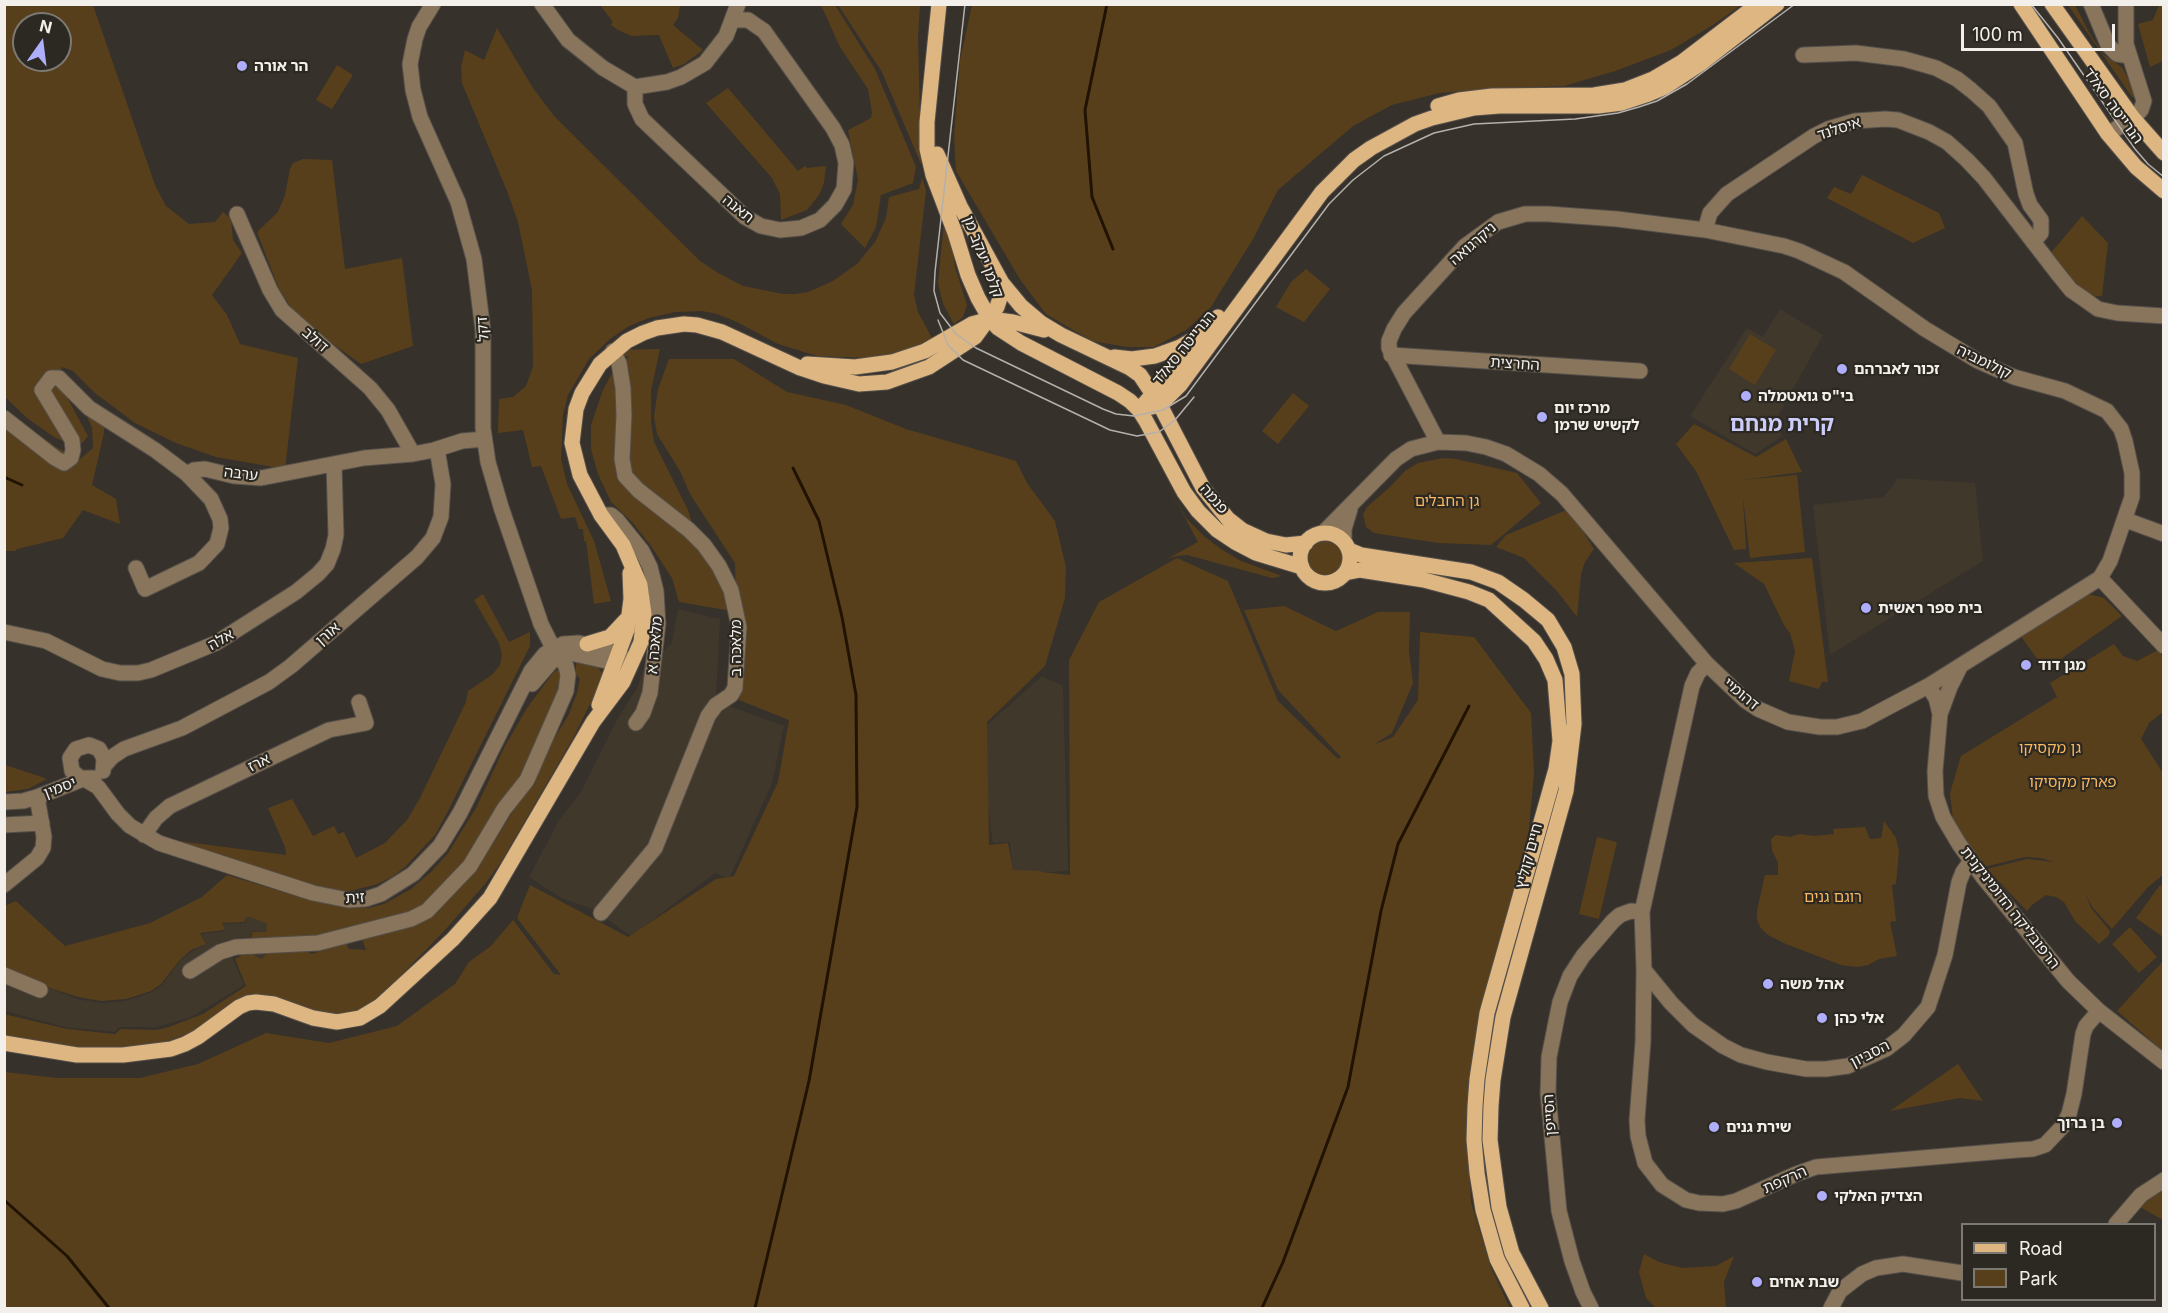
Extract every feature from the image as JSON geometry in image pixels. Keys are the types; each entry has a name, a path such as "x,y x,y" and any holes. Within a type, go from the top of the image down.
{"main road":[{"name":"קלמן יעקב מן","path":"939,4 926,139 929,161 978,298 990,319 1008,336 1122,396 1139,410"},
{"name":"הנרייטה סאלד","path":"1156,399 1294,212 1323,177 1353,148 1409,117 1459,100 1524,94 1594,95 1625,90 1653,79 1682,62 1758,4"},
{"name":"הנרייטה סאלד","path":"1139,410 1180,385 1322,192 1354,160 1371,148 1415,124 1464,110 1499,106 1598,106 1622,103 1646,95 1665,87 1701,64 1777,4"},
{"name":"הנרייטה סאלד","path":"2021,4 2108,134 2136,167 2163,190"},
{"name":"הנרייטה סאלד","path":"2052,4 2133,118 2163,153"},
{"name":"קלמן יעקב מן","path":"928,105 934,148 941,166 1004,286 1031,315 1061,335 1137,372 1156,399"},
{"path":"990,319 1000,301 1004,286"},
{"path":"4,1043 77,1055 123,1055 171,1049 185,1044 239,1006 256,1002 274,1004 313,1018 337,1022 360,1018 395,994 453,939 490,898 593,722 622,682 641,642 645,614 640,585 623,545 602,515 580,475 572,443 576,409 586,385 600,364 613,351 643,333 657,328 684,324 722,332 778,358 826,366 855,367 882,364 914,356 946,341 972,324 990,319 1013,321 1061,335"},
{"path":"1098,353 1132,358 1162,354 1191,341 1215,322"},
{"name":"פנמה","path":"1156,399 1203,488 1222,514 1242,530 1266,541 1286,545 1306,543"},
{"name":"פנמה","path":"1139,410 1183,490 1207,521 1228,538 1246,548 1302,567"},
{"path":"1323,533 1335,535 1347,546 1350,564 1345,573 1335,580 1323,582 1312,579 1302,567 1301,556 1306,543 1312,536 1323,533"},
{"name":"חיים קוליץ","path":"1347,546 1358,554 1471,572 1498,582 1548,620 1564,647 1572,674 1574,724 1566,791 1503,1017 1491,1106 1491,1150 1499,1207 1512,1253 1541,1308"},
{"path":"593,722 617,659 629,615 630,560"},
{"name":"חיים קוליץ","path":"1345,573 1360,570 1424,580 1470,592 1489,600 1534,641 1546,659 1555,680 1560,741 1556,769 1487,1013 1476,1097 1474,1140 1483,1210 1497,1259 1522,1308"},
{"path":"587,644 610,637 620,629 629,615"}],"street":[{"name":"דקל","path":"190,972 220,952 236,947 318,943 411,919 426,910 470,866 504,809 526,780 566,690 568,671 541,624 488,462 484,439 483,330 474,259 458,202 420,117 411,77 411,57 415,39 419,27 433,4"},
{"path":"542,4 573,44 603,68 635,87 667,82 705,63 720,45 733,20 738,4"},
{"path":"2091,4 2108,45 2117,54 2129,56"},
{"path":"2108,134 2133,118 2144,104 2145,98 2129,56 2125,24 2126,4"},
{"name":"תאנה","path":"635,87 635,104 642,120 745,217 761,226 780,230 801,228 820,220 835,205 846,180 846,163 838,136 764,31 748,20 733,20"},
{"path":"1803,55 1856,53 1904,58 1936,68 1957,79 1971,90 1989,106 2015,143 2026,194 2030,205 2041,220 2041,233 2033,242"},
{"name":"איסלנד","path":"1705,230 1710,213 1727,194 1814,136 1855,121 1885,118 1912,124 1947,142 1984,178 2071,290 2098,309 2136,316 2163,316"},
{"name":"דולב","path":"237,214 270,290 282,310 370,388 388,410 413,454"},
{"name":"ניקרגואה","path":"1391,355 1389,340 1404,314 1465,246 1498,222 1525,214 1548,214 1617,219 1705,230"},
{"name":"קולומביה","path":"1705,230 1784,246 1825,262 1925,329 1978,361 2014,377 2065,391 2107,411 2121,429 2132,473 2132,497 2126,520 2110,561 2100,578"},
{"name":"מלאכה ב","path":"601,913 655,848 708,716 716,705 731,695 735,688 739,627 731,590 719,566 704,545 638,490 625,476 621,459 624,415 622,388 619,363 613,351"},
{"path":"1323,533 1404,453 1438,442 1391,355"},
{"name":"החרצית","path":"1391,355 1640,371"},
{"path":"4,418 64,463 71,458 72,440 42,390 51,378 59,378 89,408 187,474"},
{"name":"ערבה","path":"136,568 145,589 199,563 217,544 221,528 217,509 202,488 187,474 194,470 205,469 234,476 256,478 364,458 413,454 459,442 484,439"},
{"name":"דהומיי","path":"1438,442 1486,447 1506,454 1539,474 1562,494 1727,685 1758,709 1788,722 1837,727 1862,721 1928,686 2100,578"},
{"name":"אורן","path":"104,768 112,757 126,748 182,728 254,691 274,678 417,557 433,538 441,517 443,484 437,449"},
{"name":"אלה","path":"4,632 46,641 102,669 126,674 158,667 220,642 296,592 327,564 336,535 334,464"},
{"path":"1347,546 1345,527 1352,504"},
{"name":"מלאכה א","path":"602,515 611,515 636,543 650,567 656,591 658,624 650,693 643,713 636,723"},
{"path":"2126,520 2163,534"},
{"path":"2100,578 2163,646"},
{"path":"556,652 571,643 587,644 632,664"},
{"path":"556,652 617,659"},
{"name":"זית","path":"85,779 98,786 124,820 144,835 168,846 313,893 348,900 366,899 381,894 413,874 440,846 460,813 519,697 551,662 556,652"},
{"path":"1642,912 1692,686 1698,673 1707,664"},
{"name":"הרפובליקה הדומיניקנית","path":"1962,664 1952,681 1940,714 1935,771 1936,796 1946,822 1971,861 2068,981 2099,1011 2163,1062"},
{"name":"הרפובליקה הדומיניקנית","path":"1928,686 1936,698 1940,714"},
{"name":"ארז","path":"144,835 156,818 170,806 329,730 366,723 359,702"},
{"path":"104,768 96,777 85,779 76,775 70,766 71,755 78,747 89,745 97,747 104,756 104,768 103,786 108,800"},
{"name":"אורן","path":"97,747 126,748"},
{"name":"יסמין","path":"37,797 59,783 70,766"},
{"name":"יסמין","path":"4,802 37,797 85,779"},
{"path":"4,885 41,853 44,842 37,797"},
{"path":"4,825 42,823"},
{"name":"הסביון","path":"1644,970 1693,1025 1742,1055 1806,1069 1827,1070 1848,1066 1886,1049 1904,1035 1928,1007 1945,956 1959,882 1971,861"},
{"name":"הסייפן","path":"1591,1308 1572,1261 1559,1211 1548,1094 1551,1040 1566,985 1582,956 1620,915 1631,911 1642,912"},
{"name":"הרקפת","path":"1642,912 1644,970 1637,1120 1640,1151 1651,1174 1662,1185 1686,1200 1699,1203 1724,1204 1736,1201 1816,1167 2017,1150 2045,1144 2063,1126 2069,1114 2083,1034 2099,1011"},
{"path":"1604,932 1622,922 1634,925 1642,931"},
{"path":"4,975 40,990"},
{"path":"2117,1223 2141,1195 2163,1180"},
{"path":"1831,1308 1840,1291 1876,1269 1904,1264 1961,1273"}],"shaded area":[{"name":"בי\"ס גואטמלה","path":"1780,309 1823,335 1774,423 1783,436 1755,454 1690,416 1747,328 1763,337"},
{"name":"בית ספר ראשית","path":"1897,478 1975,483 1983,561 1830,655 1813,505 1883,497"},
{"path":"678,609 720,619 716,698 732,707 784,726 772,783 729,879 715,873 631,936 593,909 561,898 529,877 559,820 581,792 618,718 637,688 644,668 672,643"},
{"path":"1042,676 1063,686 1068,871 1013,874 1010,842 993,843 980,748 986,726"},
{"path":"245,917 267,924 265,932 252,931 250,936 268,950 262,958 248,951 232,957 244,985 191,1017 156,1027 120,1027 114,1032 64,1027 5,1011 4,970 77,999 102,1003 125,1001 152,992 162,985 179,962 192,951 207,944 201,934 225,931 223,924 246,923"}],"green space":[{"path":"4,5 93,5 155,185 166,206 189,224 215,222 223,212 231,219 233,240 242,253 212,295 227,315 240,344 298,358 285,469 216,457 176,443 135,423 95,393 73,371 62,367 57,379 88,436 78,448 54,437 27,418 5,397"},
{"path":"600,5 680,5 678,18 673,25 703,50 684,64 673,68 659,35 632,36 618,30 611,25 613,22"},
{"path":"821,5 835,5 875,69 916,167 913,183 881,195 876,227 865,248 841,224 853,205 858,179 848,130 871,118 868,89 840,47"},
{"path":"838,5 920,5 918,36 921,164 882,72"},
{"path":"972,5 1741,5 1671,50 1615,71 1564,86 1439,93 1392,105 1353,126 1278,190 1253,239 1211,307 1186,330 1154,347 1127,347 1092,341 1046,314 1021,281 956,171 954,136 960,60"},
{"path":"2068,5 2075,5 2104,55 2122,67 2137,95 2135,97 2132,97"},
{"path":"2159,5 2163,5 2163,61 2150,67 2138,24 2153,20"},
{"path":"497,28 533,88 554,116 700,261 743,286 783,294 795,294 808,292 833,281 857,264 875,242 886,218 889,197 919,189 922,178 926,190 914,295 918,312 932,338 917,346 894,354 870,358 817,356 778,344 717,314 702,311 675,312 649,318 629,326 610,339 589,359 568,395 563,415 561,459 567,484 594,541 611,601 594,604 583,529 579,529 575,517 561,519 541,466 532,467 523,430 498,433 499,399 513,397 526,386 533,367 532,290 518,222 462,83 461,68 465,50 484,60"},
{"path":"337,65 353,75 332,109 316,100"},
{"path":"728,88 798,171 805,166 807,168 826,166 824,183 819,195 807,210 781,220 780,194 772,178 706,103"},
{"path":"303,159 332,160 345,269 402,258 413,346 361,364 297,316 279,289 257,232 278,212 285,195 290,169 293,163"},
{"path":"1862,175 1939,213 1945,228 1913,243 1827,198 1834,187 1851,194"},
{"path":"2082,216 2108,243 2102,296 2095,296 2082,289 2050,254"},
{"path":"944,222 967,305 963,317 954,324 943,304 938,283"},
{"path":"1306,269 1330,289 1304,322 1276,307 1291,282"},
{"path":"1750,334 1776,350 1755,385 1729,369"},
{"path":"660,349 651,391 651,422 654,442 688,510 702,553 721,581 731,611 679,602 672,578 651,546 632,522 611,502 598,474 591,449 591,425 603,390 615,368 629,357 609,350"},
{"path":"669,359 734,359 787,392 846,405 906,429 1016,461 1027,483 1055,521 1066,567 1065,598 1045,666 987,722 989,845 1008,843 1013,870 1070,875 1069,660 1099,602 1177,558 1228,581 1278,701 1338,759 1341,757 1278,690 1244,610 1284,606 1336,631 1378,612 1410,612 1409,651 1413,683 1392,733 1373,745 1393,737 1418,700 1420,632 1474,637 1531,713 1534,773 1528,840 1476,1059 1467,1118 1471,1202 1491,1268 1510,1308 5,1308 5,1072 57,1078 140,1078 198,1064 266,1033 329,1043 397,1026 455,984 469,962 491,946 513,920 554,974 561,975 517,918 530,885 628,937 716,879 734,876 778,782 789,720 739,700 735,563 690,494 680,471 657,434 654,417 658,389"},
{"path":"72,380 104,417 104,433 92,485 116,499 120,524 83,510 63,538 15,551 5,551 5,410 56,447 80,459 93,448 92,428"},
{"path":"1293,393 1309,406 1278,444 1262,431"},
{"path":"1694,424 1756,457 1786,439 1802,472 1742,480 1797,475 1805,552 1750,558 1743,497 1746,549 1734,550 1696,471 1676,444"},
{"name":"גן החבלים","path":"1443,458 1517,473 1541,503 1491,545 1438,543 1374,533 1366,527 1363,514 1367,507 1405,471 1418,463"},
{"path":"1162,474 1186,518 1205,537 1241,561 1282,576 1272,578 1187,555 1167,559 1198,542"},
{"path":"1569,509 1594,549 1585,562 1581,574 1577,617 1557,591 1524,558 1496,547 1506,535"},
{"path":"1325,538 1339,544 1345,558 1339,572 1325,578 1311,572 1305,558 1311,544"},
{"path":"1812,558 1828,682 1822,682 1819,689 1789,681 1795,651 1790,633 1764,584 1734,563"},
{"path":"483,594 509,642 530,632 530,646 435,835 405,867 392,877 375,885 345,892 326,889 188,848 171,840 286,855 285,847 268,808 292,799 313,836 334,826 338,834 344,832 356,858 385,843 407,820 420,798 466,702 468,691 493,674 500,665 502,655 499,643 474,600"},
{"path":"2088,594 2104,598 2122,616 2045,670 2020,635"},
{"name":"פארק מקסיקו","path":"2114,644 2123,656 2137,661 2158,650 2163,657 2163,712 2149,723 2141,739 2163,773 2163,875 2148,887 2112,929 2093,908 2086,895 2091,908 2110,931 2109,935 2099,944 2075,921 2064,902 2046,895 2027,911 1987,869 2027,859 2054,862 2025,857 1984,867 1976,863 1953,820 1950,793 1961,756 2057,697 2050,683"},
{"path":"576,661 598,667 603,675 602,680 572,740 501,862 446,929 382,995 369,1005 355,1012 339,1015 315,1012 280,999 205,1024 163,1043 136,1047 72,1049 5,1037 4,1014 67,1029 115,1034 121,1029 156,1030 169,1027 203,1014 246,986 235,959 248,952 262,959 268,951 303,949 312,954 346,943 349,949 366,950 362,939 414,924 435,914 476,871 528,787 534,786 547,751 569,714 577,693 580,679 576,674"},
{"path":"563,665 564,675 531,761 477,849 416,912 327,937 252,939 252,932 266,932 267,924 250,917 245,917 245,922 222,923 225,930 200,933 206,944 191,950 161,984 151,991 126,999 101,1001 78,997 5,969 4,906 16,901 65,946 150,923 202,897 227,875 309,900 347,908 368,908 384,904 411,889 448,853 476,808 505,746 527,708 553,673"},
{"path":"5,765 47,779 28,789 5,792"},
{"name":"רוגם גנים","path":"1884,821 1896,838 1899,851 1896,884 1892,885 1896,921 1890,922 1897,956 1879,959 1868,965 1857,967 1841,965 1786,944 1768,935 1760,927 1757,910 1765,875 1778,875 1778,863 1772,850 1771,839 1776,835 1814,836 1834,834 1833,829 1865,827 1870,839 1881,838"},
{"path":"1597,837 1617,842 1599,919 1579,914"},
{"path":"2160,885 2163,888 2163,937 2136,918"},
{"path":"2130,927 2157,957 2139,973 2112,944"},
{"path":"2163,961 2163,1051 2117,1011"},
{"path":"1958,1064 1983,1101 1960,1098 1890,1111"},
{"path":"2163,1189 2163,1220 2140,1207 2149,1194"},
{"path":"1644,1254 1659,1262 1682,1268 1716,1266 1734,1256 1724,1282 1726,1308 1656,1308 1646,1298 1639,1272"}],"waterway":[{"path":"1107,4 1085,110 1092,197 1113,249"},
{"path":"755,1308 809,1081 857,807 856,695 842,617 819,521 793,468"},
{"path":"4,477 22,485"},
{"path":"1262,1308 1283,1262 1348,1087 1381,911 1398,844 1469,706"},
{"path":"4,1200 67,1256 109,1308"}],"tram line":[{"path":"965,4 935,272 934,291 940,313 956,334 976,348 1103,409 1116,414 1134,416 1163,410 1186,396 1329,204 1353,180 1384,156 1434,133 1474,124 1575,119 1618,113 1657,101 1687,84 1795,4"},
{"path":"2031,4 2058,38 2135,149 2164,177"},
{"path":"938,320 948,345 963,360 1110,430 1137,436 1159,432 1175,420 1194,397"}],"place":[{"name":"הר אורה","path":"242,66"},
{"name":"זכור לאברהם","path":"1842,369"},
{"name":"בי\"ס גואטמלה","path":"1746,396"},
{"name":"מרכז יום לקשיש שרמן","path":"1542,417"},
{"name":"בית ספר ראשית","path":"1866,608"},
{"name":"מגן דוד","path":"2026,665"},
{"name":"אהל משה","path":"1768,984"},
{"name":"אלי כהן","path":"1822,1018"},
{"name":"בן ברוך","path":"2117,1123"},
{"name":"שירת גנים","path":"1714,1127"},
{"name":"הצדיק האלקי","path":"1822,1196"},
{"name":"שבת אחים","path":"1757,1282"}],"district":[{"name":"קרית מנחם","path":"1782,425"}],"park label":[{"name":"גן מקסיקו","path":"2050,748"}]}
